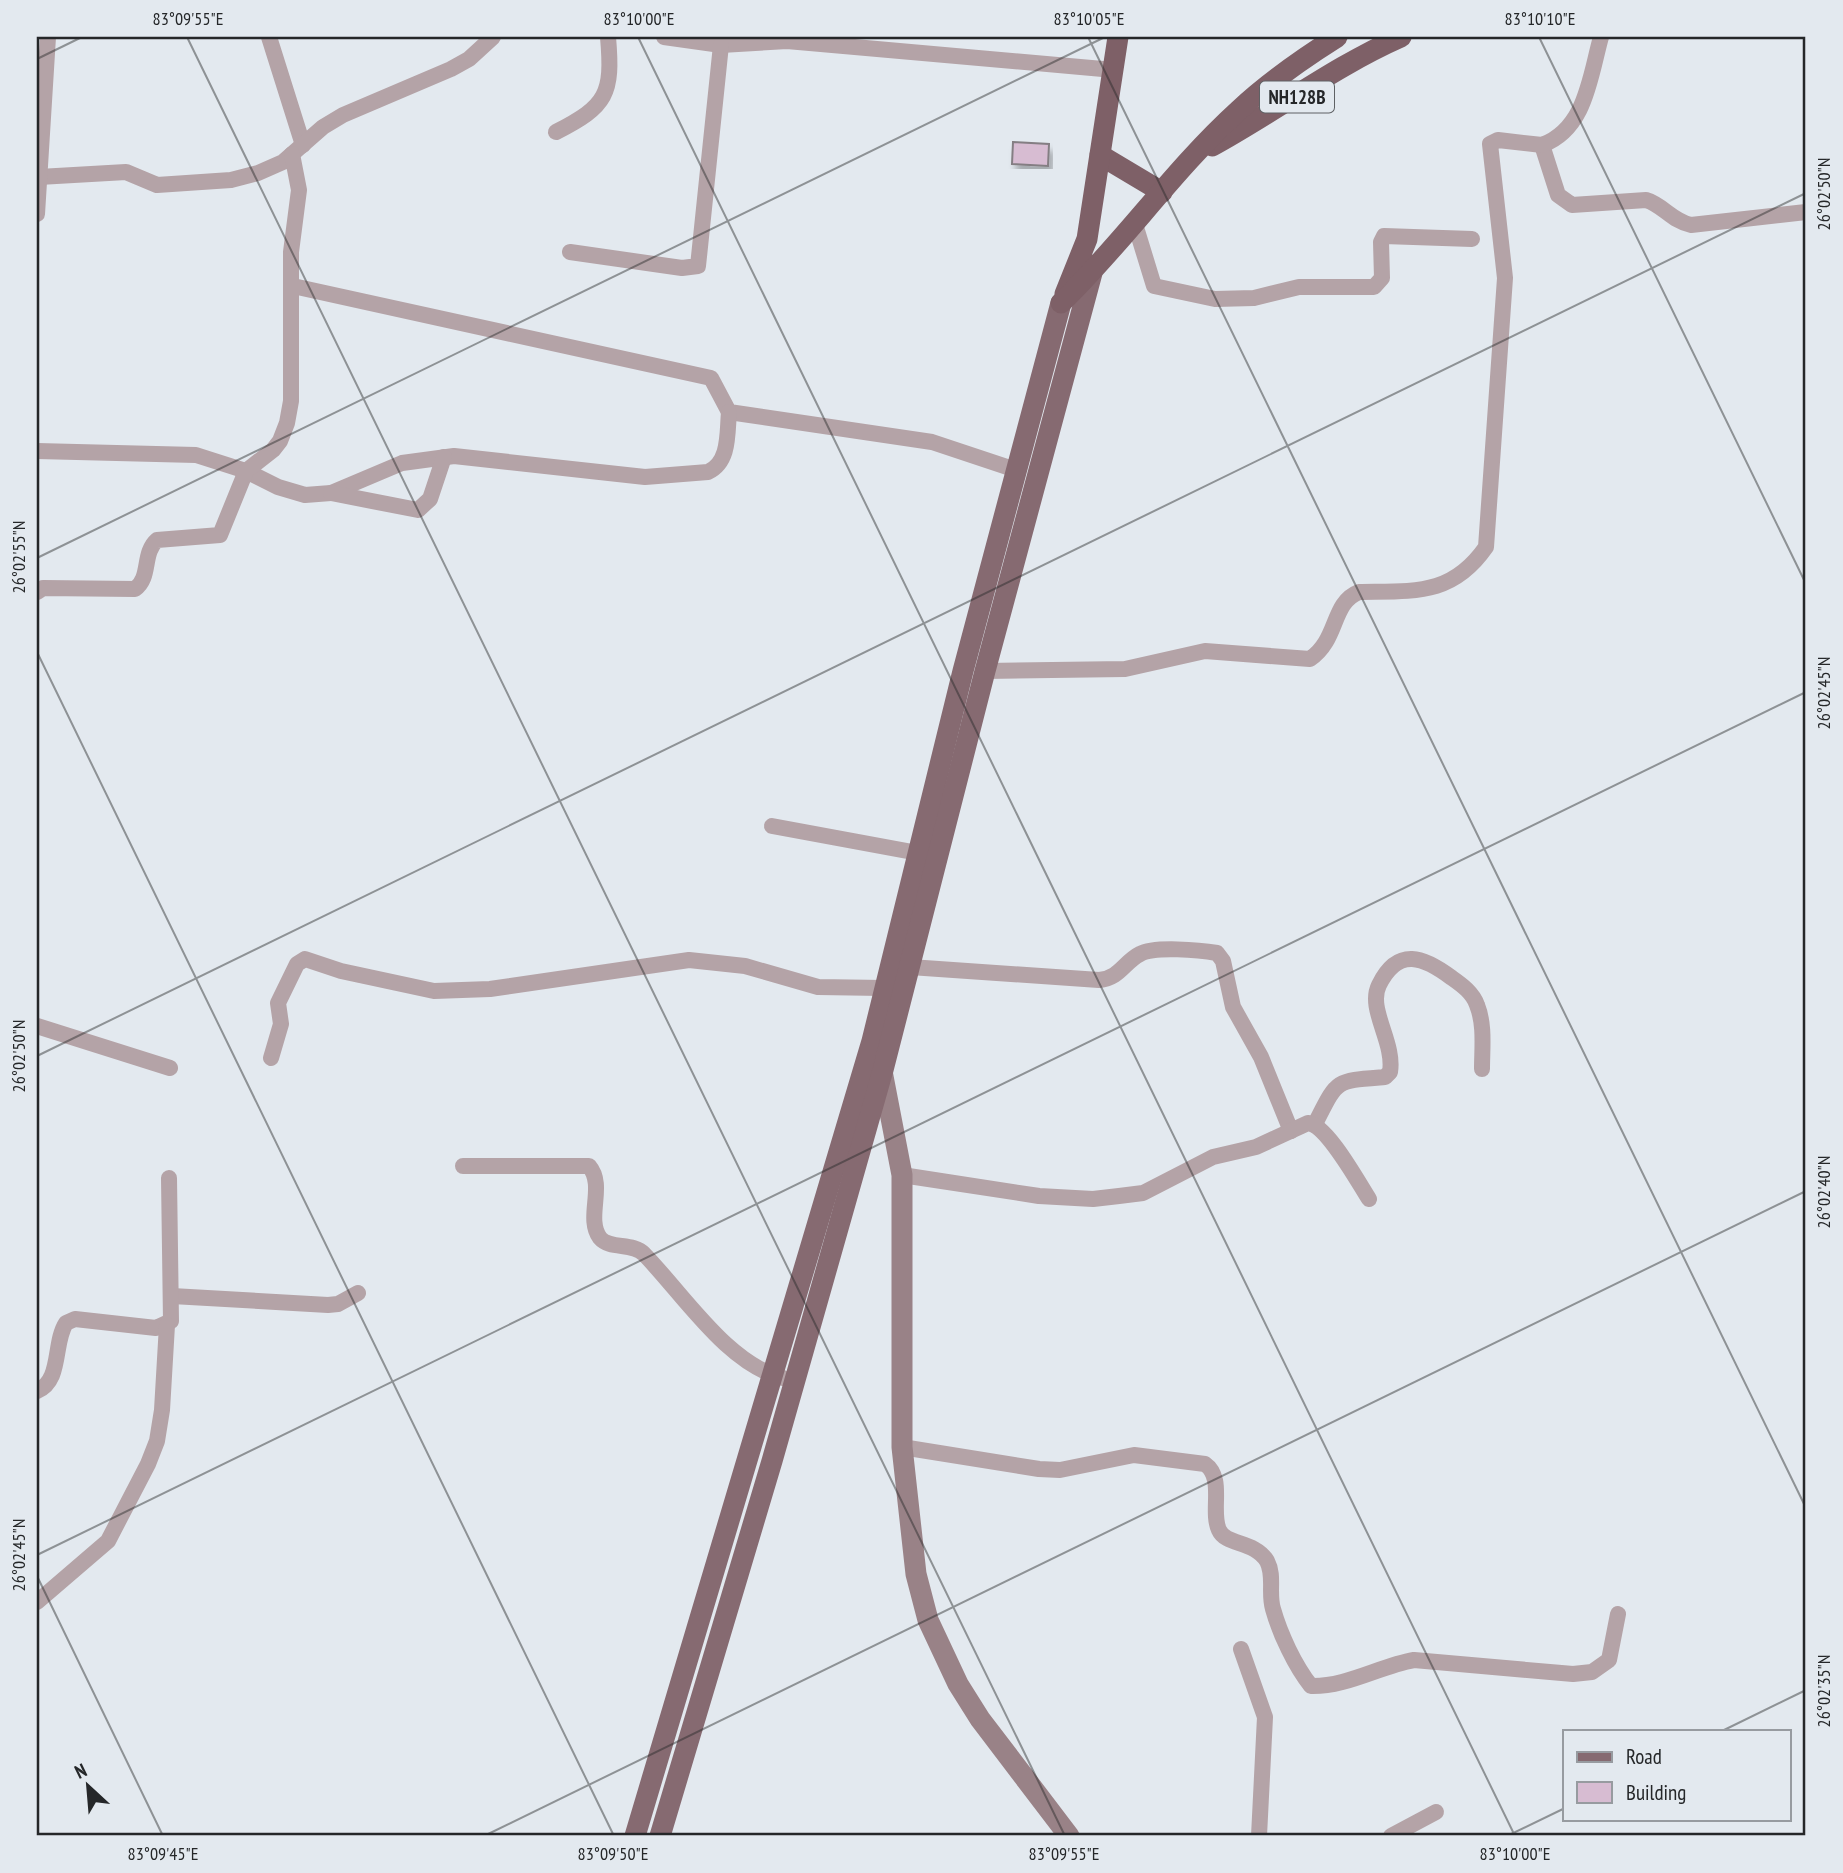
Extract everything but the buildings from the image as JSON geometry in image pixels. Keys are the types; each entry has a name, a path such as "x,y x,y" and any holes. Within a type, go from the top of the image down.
{"highway":[{"path":"1061,303 1087,239 1118,37"},
{"name":"NH128B","path":"1061,303 1092,273 1192,157 1238,111 1283,72 1337,37"},
{"name":"NH128B","path":"1192,157 1260,120 1363,54 1401,37"},
{"path":"1100,155 1162,192"}],"main road":[{"path":"660,1836 795,1380 883,1070 985,671 1092,273 1087,239"},
{"path":"635,1836 872,1041 883,988 1061,303"},
{"path":"872,1041 883,1070 902,1175 902,1447 916,1574 940,1650 980,1718 1069,1836"}],"street":[{"path":"37,214 48,37"},
{"path":"37,592 43,588 135,589 142,580 150,549 157,540 220,535 246,471 281,441 291,401 291,252 299,190 297,150 269,37"},
{"path":"39,177 126,172 157,186 231,180 272,168 343,116 451,69 469,59 493,37"},
{"path":"556,132 586,117 604,99 611,70 608,37"},
{"path":"664,37 721,45 787,41 1114,70"},
{"path":"985,671 1125,669 1205,651 1310,659 1328,643 1342,605 1349,596 1359,592 1428,591 1457,578 1476,561 1486,547 1505,278 1495,167 1490,147 1492,141 1498,139 1542,145 1564,133 1579,113 1601,37"},
{"path":"570,252 682,268 698,266 721,45"},
{"path":"1542,145 1558,195 1572,205 1646,200 1653,202 1675,220 1692,225 1806,212"},
{"path":"1135,224 1154,285 1215,299 1254,298 1299,287 1374,287 1382,278 1381,242 1384,236 1472,239"},
{"path":"293,286 711,378 729,412 724,456 715,468 708,472 645,477 444,457 402,463 331,494"},
{"path":"729,412 932,442 1016,470"},
{"path":"37,451 196,456 246,471 278,487 305,495 331,494 418,510 430,499 444,457"},
{"path":"772,826 918,853"},
{"path":"910,967 1100,980 1119,974 1133,958 1147,950 1217,953 1223,961 1233,1007 1261,1056 1292,1131"},
{"path":"1315,1124 1334,1087 1340,1083 1385,1077 1390,1072 1384,1024 1374,1006 1375,996 1379,985 1395,963 1410,958 1429,960 1467,990 1477,1002 1482,1020 1482,1069"},
{"path":"271,1058 281,1024 278,1003 297,964 304,959 366,977 434,991 490,989 689,960 745,966 818,987 883,988"},
{"path":"37,1026 170,1068"},
{"path":"902,1175 1039,1196 1119,1196 1143,1192 1213,1157 1248,1150 1308,1124 1315,1124 1326,1134 1369,1199"},
{"path":"463,1166 589,1166 596,1176 597,1225 601,1238 605,1242 639,1249 730,1348 773,1375 795,1380"},
{"path":"37,1602 108,1541 157,1441 162,1410 167,1325 173,1314 169,1178"},
{"path":"172,1296 328,1305 338,1304 358,1293"},
{"path":"37,1391 47,1386 52,1377 66,1323 75,1319 156,1328 167,1325"},
{"path":"902,1447 1039,1469 1060,1470 1135,1455 1205,1464 1213,1472 1218,1529 1225,1538 1256,1548 1266,1560 1271,1572 1273,1610 1303,1676 1311,1686 1326,1687 1391,1664 1414,1660 1573,1674 1592,1672 1609,1660 1618,1614"},
{"path":"1241,1649 1265,1717 1259,1836"},
{"path":"1391,1836 1436,1812"}]}
